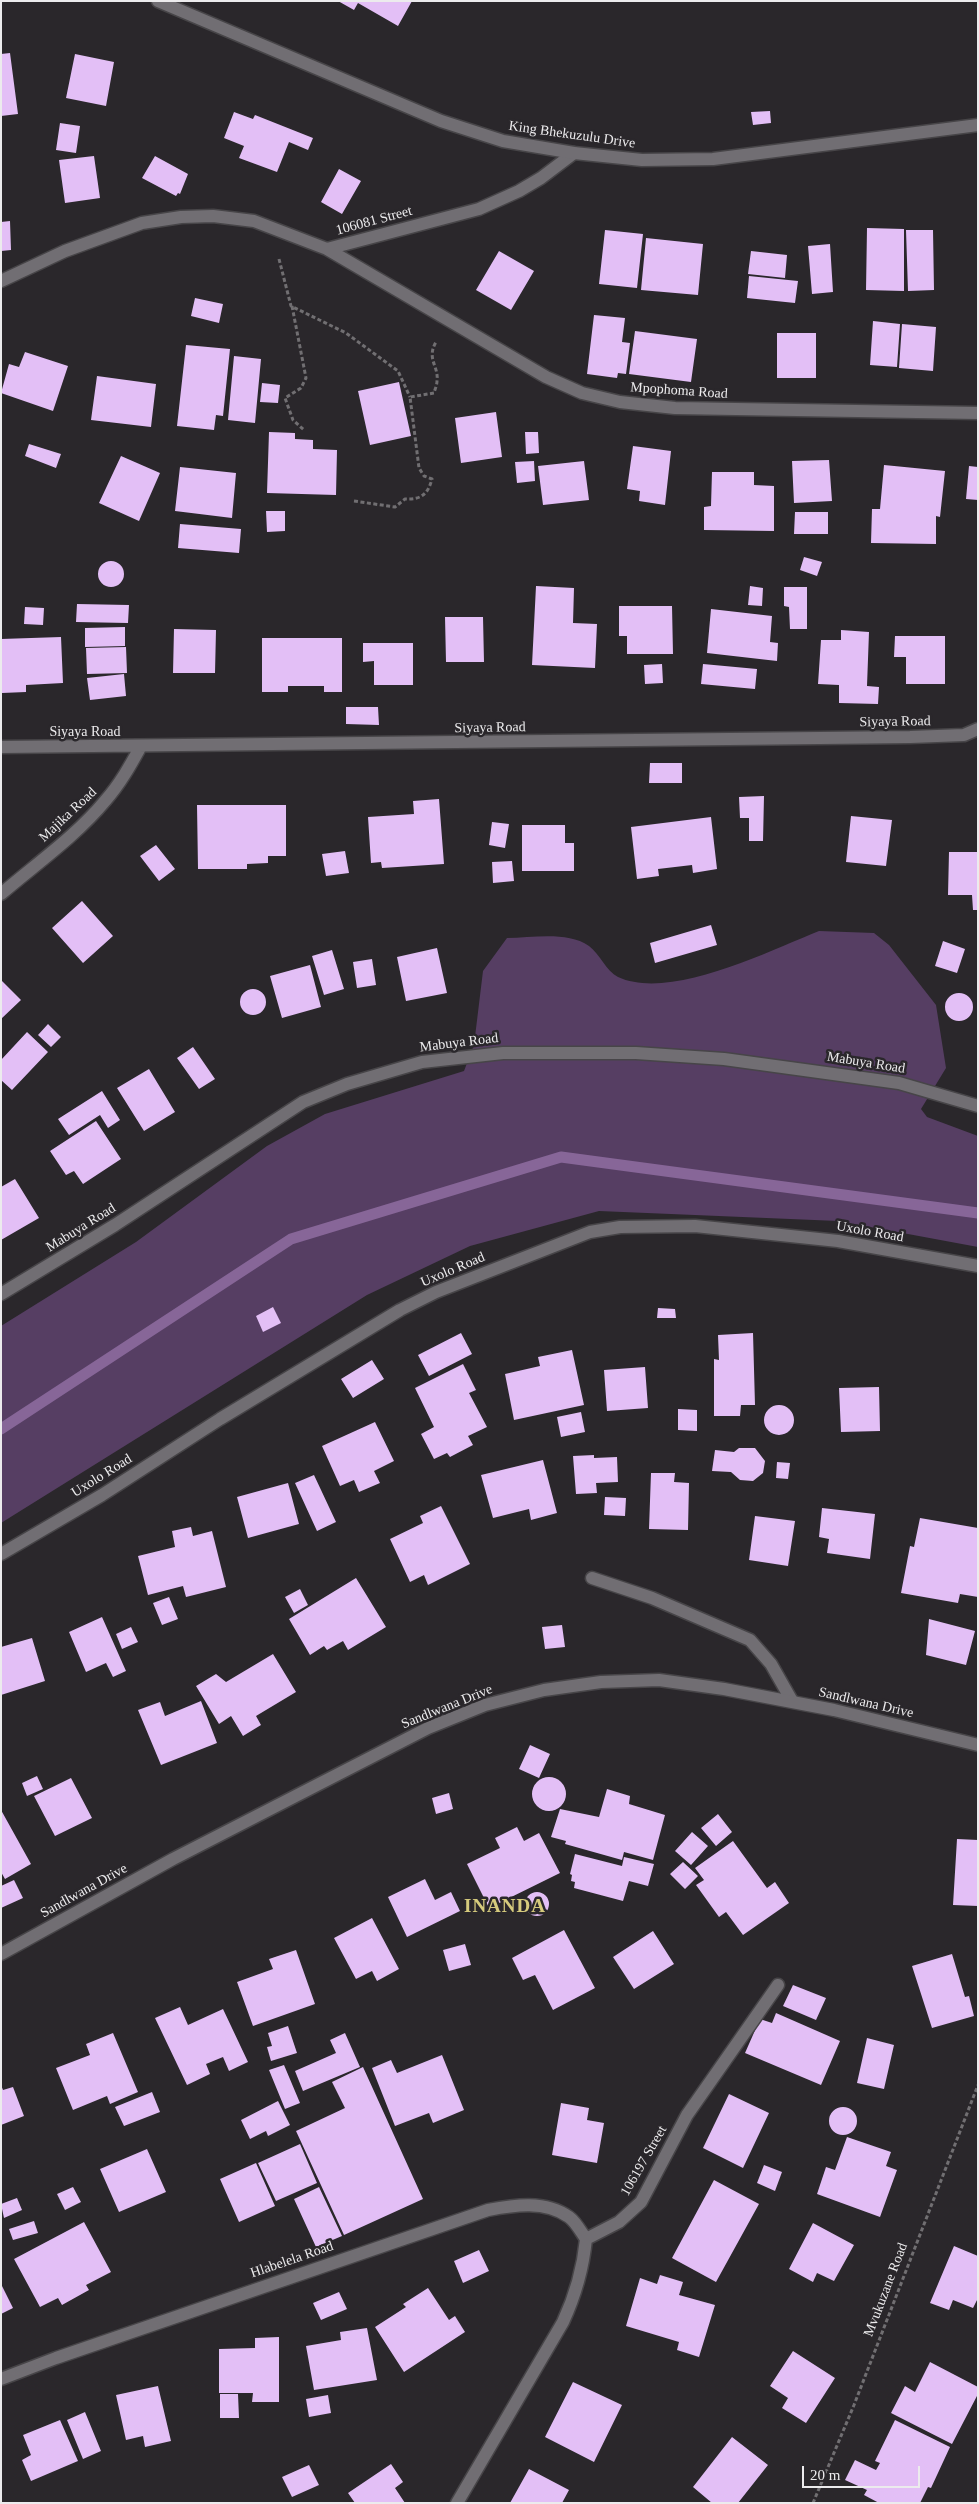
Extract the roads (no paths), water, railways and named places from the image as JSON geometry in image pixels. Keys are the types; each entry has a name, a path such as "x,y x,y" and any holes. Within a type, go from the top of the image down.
{"street":[{"name":"King Bhekuzulu Drive","path":"158,1 441,121 503,141 574,153 642,160 712,159 978,125"},
{"name":"106081 Street","path":"1,281 66,251 142,223 181,217 213,216 254,221 327,248 479,209 519,191 541,178 574,153"},
{"name":"Mpophoma Road","path":"327,248 546,377 582,392 620,402 675,408 978,413"},
{"name":"Siyaya Road","path":"1,747 910,737 964,735 978,729"},
{"name":"Majika Road","path":"1,894 81,826 105,802 123,778 142,746"},
{"name":"Mabuya Road","path":"1,1294 115,1225 303,1102 347,1084 422,1062 503,1053 636,1053 724,1059 900,1083 978,1106"},
{"name":"Uxolo Road","path":"1,1554 102,1494 220,1418 400,1310 454,1285 590,1232 620,1227 694,1226 838,1241 978,1266"},
{"path":"592,1578 652,1598 750,1640 771,1664 792,1701"},
{"name":"Sandlwana Drive","path":"1,1954 181,1855 428,1728 485,1705 544,1690 602,1682 659,1680 792,1701 978,1745"},
{"name":"106197 Street","path":"586,2239 619,2222 640,2202 687,2116 778,1985"},
{"name":"Hlabelela Road","path":"1,2379 65,2355 488,2210 530,2205 545,2208 570,2218 586,2239"},
{"path":"457,2503 563,2322 581,2276 586,2239"}],"waterway":[{"path":"1,1429 291,1239 561,1157 978,1213"}],"district":[{"name":"INANDA","path":"505,1907"}]}
